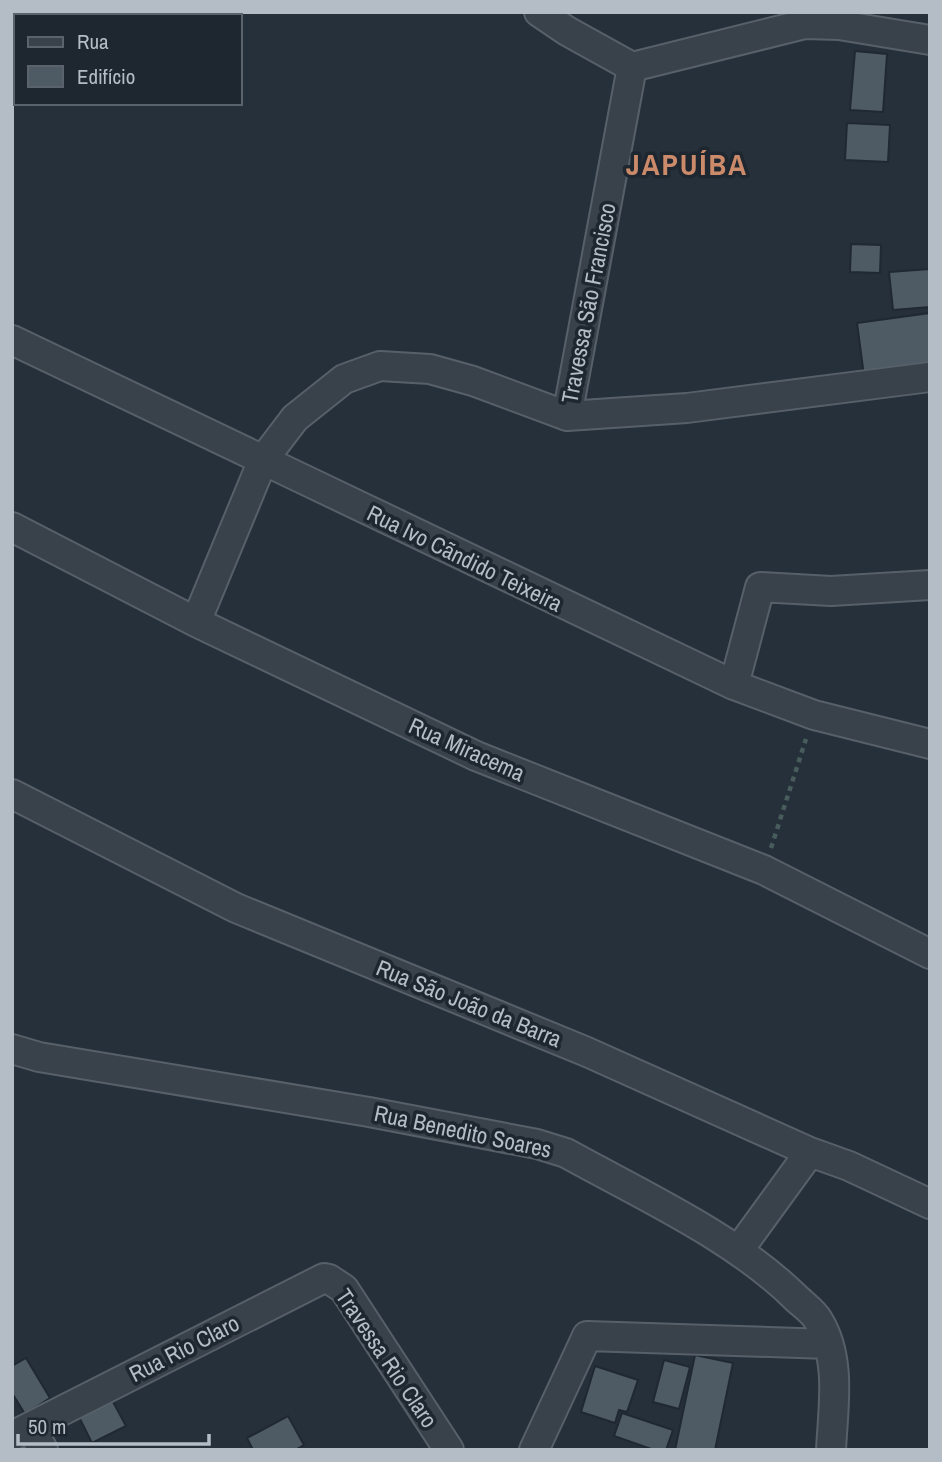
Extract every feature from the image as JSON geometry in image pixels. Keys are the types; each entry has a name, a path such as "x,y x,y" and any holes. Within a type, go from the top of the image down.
{"street":[{"path":"539,12 632,67 805,24 839,25 930,40"},
{"name":"Travessa São Francisco","path":"567,416 632,67"},
{"name":"Rua Ivo Cãndido Teixeira","path":"12,340 734,685 814,715 930,744"},
{"path":"196,622 262,460 296,418 344,379 380,366 430,369 473,381 567,416 687,408 930,377"},
{"name":"Rua Miracema","path":"12,527 196,622 476,756 764,870 930,954"},
{"path":"734,685 761,587 831,592 930,585"},
{"name":"Rua São João da Barra","path":"12,794 236,908 587,1052 930,1204"},
{"name":"Rua Benedito Soares","path":"12,1049 39,1057 369,1112 537,1144 566,1153 738,1251 778,1280 817,1319 828,1344 835,1377 831,1450"},
{"path":"738,1251 810,1152"},
{"name":"Rua Rio Claro","path":"29,1438 318,1279"},
{"name":"Travessa Rio Claro","path":"318,1279 329,1279 344,1289 449,1450"},
{"path":"534,1450 587,1336 828,1344"}],"path":[{"path":"764,870 814,715"}],"building":[{"path":"855,51 887,54 883,112 850,110"},
{"path":"847,123 890,125 888,162 845,160"},
{"path":"851,244 881,245 880,273 850,272"},
{"path":"930,269 930,307 893,310 889,272"},
{"path":"930,313 930,367 864,376 857,323"},
{"path":"695,1355 733,1363 715,1450 675,1450"},
{"path":"26,1358 50,1398 25,1414 12,1393 12,1366"},
{"path":"664,1360 690,1367 679,1409 653,1402"},
{"path":"595,1366 638,1380 627,1412 619,1410 615,1423 581,1412"},
{"path":"111,1398 126,1426 92,1443 78,1415"},
{"path":"622,1413 673,1430 666,1450 654,1450 614,1436"},
{"path":"288,1416 304,1445 295,1450 253,1450 247,1438"}],"district":[{"name":"JAPUÍBA","path":"687,164"}]}
